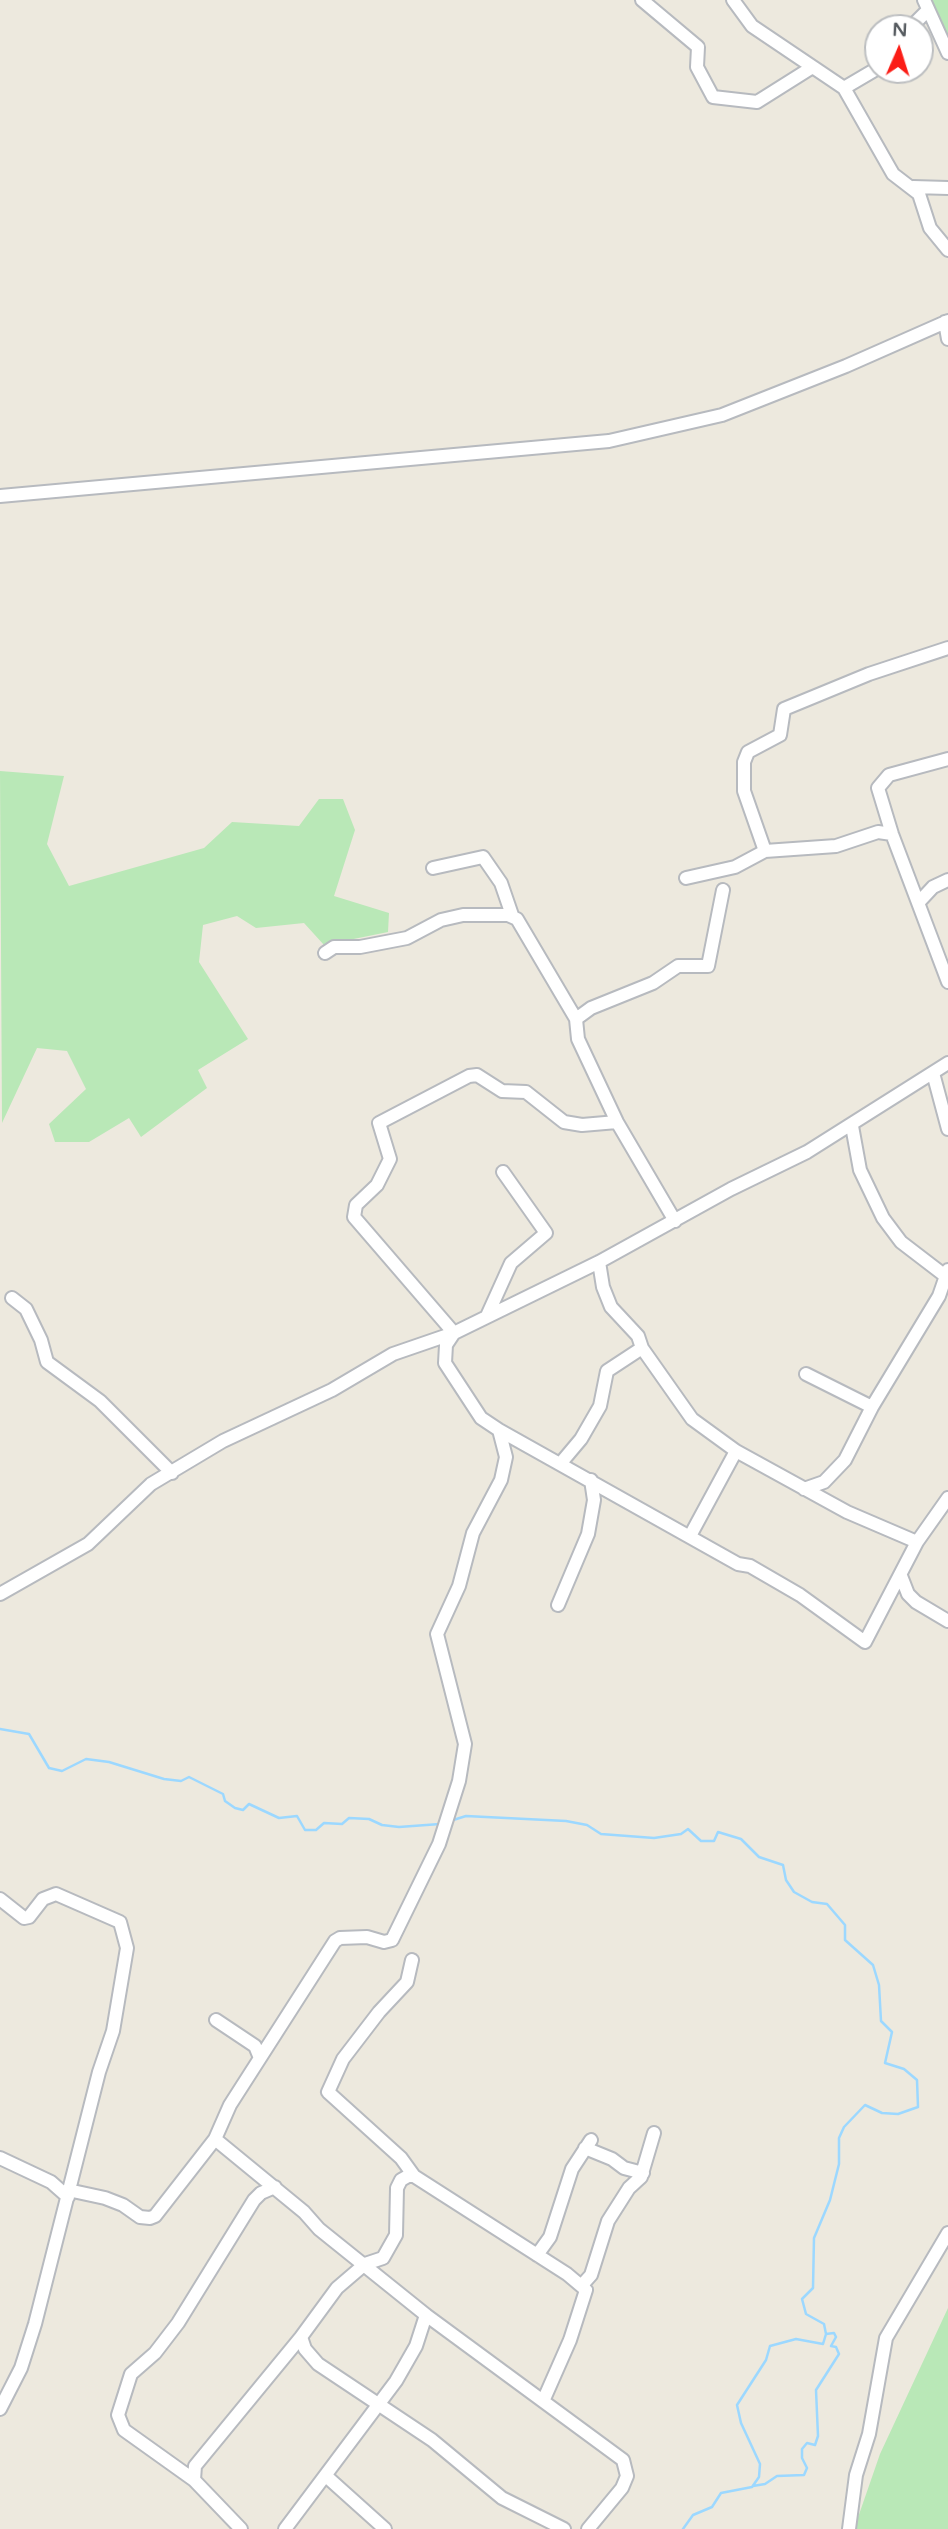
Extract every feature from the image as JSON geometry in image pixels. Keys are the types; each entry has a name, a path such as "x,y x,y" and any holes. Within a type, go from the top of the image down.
{"street":[{"path":"642,0 698,47 697,67 713,97 757,102 811,68"},
{"path":"733,0 752,26 796,53 811,68 833,78 844,88 893,174 919,194 930,228 948,250"},
{"path":"926,5 948,53"},
{"path":"844,88 864,76"},
{"path":"913,187 948,188"},
{"path":"0,496 609,441 722,415 947,322 948,339"},
{"path":"765,851 744,791 744,762 748,752 780,735 784,709 869,674 948,648"},
{"path":"948,759 889,775 881,780 880,799 948,982"},
{"path":"686,878 735,867 765,851 836,846 878,832 892,834"},
{"path":"433,868 483,857 501,883 512,915 522,924 576,1018 578,1039 617,1122 675,1221"},
{"path":"919,902 933,887 948,880"},
{"path":"576,1018 591,1008 660,980 678,966 708,966 723,890"},
{"path":"324,953 334,947 359,947 407,938 446,918 512,915"},
{"path":"0,1594 88,1544 139,1493 223,1441 332,1390 393,1354 454,1333 599,1262 852,1126 948,1063"},
{"path":"933,1073 948,1129"},
{"path":"454,1333 354,1217 356,1205 377,1185 390,1159 379,1123 469,1076 477,1075 502,1091 526,1092 564,1122 582,1125 617,1122"},
{"path":"804,1489 817,1486 834,1475 845,1460 872,1407 939,1296 947,1275 901,1242 883,1218 860,1170 852,1126"},
{"path":"487,1316 511,1263 546,1233 503,1172"},
{"path":"599,1262 606,1299 638,1336 642,1348 692,1419 736,1451 846,1512 917,1542"},
{"path":"12,1298 26,1310 41,1340 47,1362 100,1401 172,1473"},
{"path":"454,1333 444,1353 448,1371 475,1411 499,1430 800,1595 865,1642 917,1542 948,1498"},
{"path":"560,1464 581,1439 600,1406 607,1371 642,1348"},
{"path":"806,1374 872,1407"},
{"path":"0,2158 68,2193 105,2198 123,2205 140,2217 155,2216 215,2139 230,2105 335,1941 340,1938 367,1937 384,1942 392,1940 439,1844 459,1782 465,1744 437,1634 459,1586 473,1533 501,1480 506,1457 499,1430"},
{"path":"690,1536 736,1451"},
{"path":"558,1605 588,1534 594,1500 591,1480"},
{"path":"901,1576 908,1594 916,1602 948,1621"},
{"path":"0,2408 26,2355 99,2072 115,2024 127,1948 124,1928 114,1917 56,1894 43,1899 29,1917 24,1918 2,1905"},
{"path":"412,1960 407,1982 379,2012 343,2059 328,2092 401,2158 414,2176 582,2285 586,2295 544,2399"},
{"path":"216,2020 255,2046 260,2057"},
{"path":"582,2285 590,2275 608,2221 643,2173 654,2133"},
{"path":"215,2139 275,2187 319,2229 426,2315 612,2451 626,2468 622,2488 588,2529"},
{"path":"537,2255 550,2237 572,2169 588,2144 624,2168 643,2173"},
{"path":"194,2480 195,2466 301,2337 337,2288 365,2264 383,2258 394,2242 397,2188 401,2180 414,2176"},
{"path":"241,2529 194,2480 124,2431 118,2415 119,2403 131,2374 155,2353 178,2323 254,2200 261,2193 275,2187"},
{"path":"849,2529 856,2475 869,2434 886,2338 948,2233"},
{"path":"285,2529 406,2365 426,2315"},
{"path":"301,2337 305,2349 318,2364 432,2440 502,2498 564,2529"},
{"path":"326,2476 385,2529"}],"green space":[{"path":"932,0 948,0 948,41 934,9"},
{"path":"0,771 64,776 47,844 69,886 204,848 232,822 299,826 319,799 343,799 355,830 334,896 389,913 388,932 324,945 304,923 256,928 237,916 203,925 199,962 248,1039 198,1070 207,1088 141,1137 129,1118 89,1142 55,1142 49,1124 86,1089 67,1051 37,1048 2,1123"},
{"path":"948,2308 948,2529 854,2529 880,2454"}],"waterway":[{"path":"0,1729 29,1734 49,1768 62,1771 86,1759 109,1762 164,1779 181,1781 189,1777 223,1794 225,1801 235,1808 243,1810 249,1804 279,1818 297,1816 305,1830 316,1830 324,1823 342,1824 349,1818 369,1819 382,1825 399,1827 440,1824"},
{"path":"450,1821 466,1816 566,1821 587,1825 601,1834 654,1838 681,1834 688,1829 701,1841 714,1841 718,1832 741,1839 759,1857 783,1865 786,1880 794,1892 812,1902 827,1904 845,1925 845,1940 873,1965 879,1985 881,2021 892,2032 885,2063 904,2069 917,2080 918,2107 898,2114 882,2113 865,2105 844,2127 839,2138 839,2164 830,2200 814,2238 813,2288 802,2299 806,2314 824,2324 826,2334 823,2344 796,2339 770,2346 766,2360 737,2405 741,2423 760,2464 759,2477 752,2487 721,2493 712,2507 693,2515 683,2529"},
{"path":"753,2486 765,2484 777,2476 804,2475 807,2468 802,2458 802,2449 807,2443 815,2445 818,2436 816,2390 839,2354 836,2347 831,2346 836,2337 834,2333 826,2334"}]}
